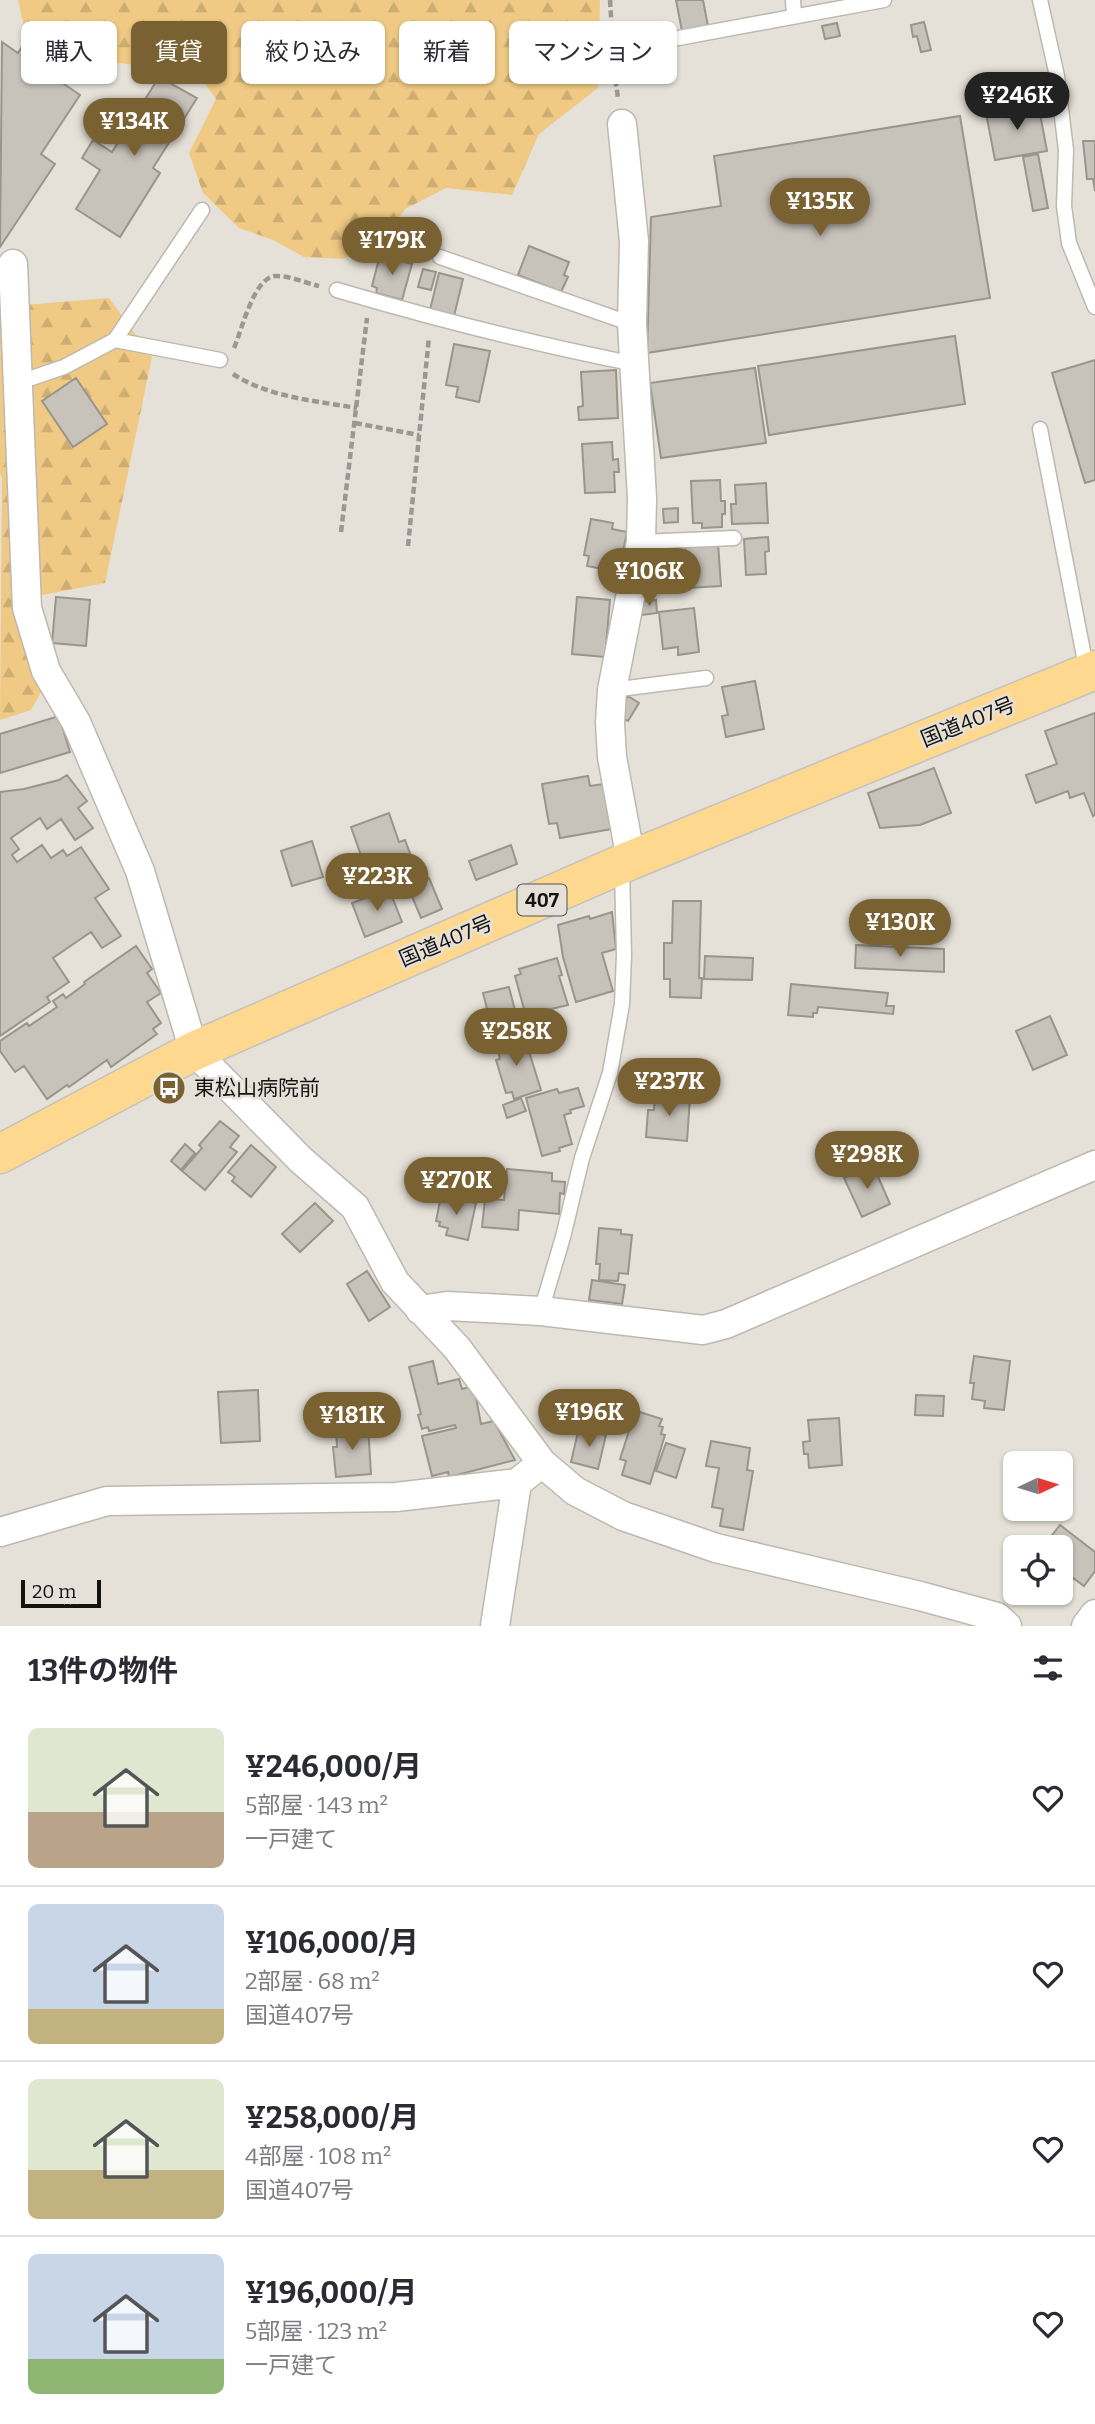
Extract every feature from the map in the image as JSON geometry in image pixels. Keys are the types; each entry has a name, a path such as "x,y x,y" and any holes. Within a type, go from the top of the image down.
{"highway":[{"name":"国道407号","path":"0,1154 194,1051 626,862 1091,671"}],"street":[{"path":"622,124 635,241 632,324 642,498 641,542 612,690 610,723 626,862"},
{"path":"13,264 11,366 27,608 46,671 76,722 141,871 194,1051 301,1160 355,1207 395,1282 457,1348 542,1463 575,1492 623,1516 716,1548 920,1596 997,1617 1007,1626"},
{"path":"420,1310 447,1306 541,1311 703,1330 726,1324 1095,1165"},
{"path":"0,1532 107,1501 396,1497 517,1482 542,1463"},
{"path":"495,1626 517,1482"},
{"path":"1086,1626 1095,1614"}],"lane":[{"path":"793,0 794,16"},
{"path":"677,38 884,0"},
{"path":"1040,0 1057,76 1066,150 1064,206 1069,243 1095,307"},
{"path":"11,366 64,367 115,340 202,210"},
{"path":"440,257 632,324"},
{"path":"337,290 431,318 534,344 635,364"},
{"path":"115,340 220,360"},
{"path":"1040,429 1091,671"},
{"path":"641,542 734,538"},
{"path":"612,690 706,678"},
{"path":"541,1311 582,1158 610,1073 622,1004 626,862"}],"path":[{"path":"337,290 275,276 265,280 253,296 232,353 220,360 224,369 247,384 303,399 357,408"},
{"path":"341,532 369,300"},
{"path":"408,546 431,318"},
{"path":"355,423 419,435"}],"green space":[{"path":"18,0 600,0 600,21 509,21 509,84 598,84 598,88 539,134 512,195 446,188 405,209 383,242 342,259 304,257 273,240 239,228 203,193 189,153 216,99 205,84 227,84 227,21 131,21 131,64 117,63 117,21 23,21"},
{"path":"109,298 152,357 105,583 37,596 44,687 31,710 0,720 0,307"}],"building":[{"path":"676,0 703,0 708,26 682,31"},
{"path":"924,22 931,50 921,52 917,36 913,37 911,25"},
{"path":"837,23 840,36 825,39 822,26"},
{"path":"2,42 18,53 21,48 21,84 64,84 80,95 41,154 55,164 0,247"},
{"path":"155,84 172,84 197,98 153,168 160,173 120,237 76,209 100,170 82,158 93,140 112,152"},
{"path":"1038,103 1047,151 995,160 986,113"},
{"path":"960,116 990,298 647,353 651,217 721,206 714,156"},
{"path":"1083,141 1095,141 1095,191 1093,179 1087,179"},
{"path":"1038,154 1048,208 1033,211 1023,157"},
{"path":"529,246 569,262 564,275 568,277 561,292 518,275"},
{"path":"380,255 412,264 402,300 376,293 377,288 372,286"},
{"path":"423,269 436,272 431,290 418,287"},
{"path":"439,273 463,279 454,316 430,310"},
{"path":"955,336 965,404 769,435 758,366"},
{"path":"454,344 490,351 479,402 456,397 458,387 446,385"},
{"path":"1095,360 1095,480 1085,483 1052,373"},
{"path":"755,368 766,443 661,458 650,383"},
{"path":"616,370 618,418 579,420 578,407 583,406 581,372"},
{"path":"76,378 107,424 73,447 42,401"},
{"path":"612,442 613,460 618,459 619,472 614,472 615,492 585,493 582,444"},
{"path":"720,480 721,501 725,501 722,527 702,528 702,523 693,523 691,481"},
{"path":"766,483 768,523 732,524 731,504 736,504 735,485"},
{"path":"678,508 678,522 664,523 663,509"},
{"path":"591,519 613,523 612,529 627,532 619,572 587,566 589,556 584,555"},
{"path":"768,537 769,551 765,552 766,574 746,575 744,539"},
{"path":"718,543 721,586 688,588 685,546"},
{"path":"56,597 90,600 86,646 52,643"},
{"path":"577,597 610,600 605,657 572,654"},
{"path":"656,600 657,613 641,615 641,602"},
{"path":"694,608 699,652 678,655 678,647 663,649 659,612"},
{"path":"755,681 764,729 726,737 722,716 728,715 722,687"},
{"path":"628,696 639,703 628,721 616,714"},
{"path":"1095,713 1095,815 1093,816 1084,793 1070,798 1068,791 1036,803 1026,775 1057,764 1045,731"},
{"path":"59,716 70,752 0,773 0,734"},
{"path":"934,768 951,813 920,825 880,828 868,793"},
{"path":"67,775 87,801 78,808 93,828 75,840 61,819 47,829 40,818 11,838 19,849 12,855 17,862 42,845 51,858 63,850 67,856 81,847 109,889 95,898 121,936 102,948 91,932 53,958 69,982 47,997 50,1002 0,1036 0,792 24,789 59,780"},
{"path":"588,776 590,786 604,784 612,829 560,838 557,823 549,824 542,784"},
{"path":"389,813 399,842 405,840 411,856 405,859 407,864 369,878 351,827"},
{"path":"312,841 323,877 292,886 281,851"},
{"path":"511,845 517,864 476,880 469,861"},
{"path":"429,878 442,909 421,918 408,887"},
{"path":"389,889 402,922 365,937 352,903"},
{"path":"673,901 701,901 701,998 670,997 670,979 664,979 664,943 672,943"},
{"path":"612,912 616,949 602,953 613,991 576,1002 563,957 558,925"},
{"path":"856,945 944,949 944,972 855,968"},
{"path":"136,946 152,969 147,973 161,993 147,1002 161,1023 153,1029 157,1034 111,1067 107,1060 47,1099 24,1066 15,1072 0,1051 0,1041 57,1007 53,1001 63,994 66,998 85,984 84,982"},
{"path":"705,956 753,958 752,980 704,979"},
{"path":"557,958 562,975 559,976 568,1005 547,1010 548,1014 527,1020 515,976 521,974 519,969"},
{"path":"791,984 888,993 886,1006 894,1006 893,1014 818,1007 813,1017 788,1015"},
{"path":"509,987 519,1026 493,1033 483,993"},
{"path":"1050,1016 1067,1055 1033,1070 1016,1031"},
{"path":"512,1035 515,1044 524,1041 525,1046 527,1045 541,1090 514,1099 512,1092 506,1093 496,1060 500,1059 495,1040"},
{"path":"578,1088 584,1106 564,1115 572,1144 542,1156 526,1098 557,1089 559,1093"},
{"path":"655,1095 690,1098 687,1141 646,1137 648,1110 654,1110"},
{"path":"521,1098 526,1111 507,1118 503,1105"},
{"path":"220,1121 239,1136 230,1147 237,1152 205,1190 182,1171 202,1148 199,1145"},
{"path":"185,1144 195,1153 181,1170 171,1161"},
{"path":"251,1145 276,1167 251,1197 232,1181 235,1177 228,1172"},
{"path":"873,1165 890,1204 862,1217 844,1178"},
{"path":"507,1169 552,1173 552,1181 565,1182 564,1194 560,1193 559,1214 519,1210 518,1230 482,1227 485,1199 504,1200"},
{"path":"473,1175 487,1179 482,1196 468,1191"},
{"path":"441,1196 476,1203 468,1240 446,1235 448,1228 439,1226 440,1222 436,1221"},
{"path":"315,1203 333,1221 300,1252 282,1234"},
{"path":"599,1228 621,1230 621,1234 632,1235 628,1274 619,1273 618,1281 599,1280 600,1264 596,1264"},
{"path":"367,1271 390,1307 369,1321 347,1284"},
{"path":"592,1280 625,1285 622,1304 589,1300"},
{"path":"974,1356 1010,1361 1004,1410 984,1408 985,1401 972,1399 974,1383 970,1383"},
{"path":"433,1361 438,1384 459,1379 462,1389 469,1387 476,1398 481,1424 494,1421 515,1460 449,1477 448,1472 432,1476 422,1436 456,1428 455,1425 429,1431 428,1427 422,1429 409,1367"},
{"path":"258,1390 260,1441 221,1443 218,1392"},
{"path":"578,1391 614,1400 607,1433 574,1425 577,1411 573,1410"},
{"path":"916,1395 944,1396 943,1416 915,1415"},
{"path":"624,1407 662,1419 659,1426 663,1427 661,1434 665,1435 650,1484 622,1475 626,1461 620,1459 629,1431 617,1427"},
{"path":"839,1418 842,1465 809,1468 808,1454 804,1454 803,1442 810,1441 808,1420"},
{"path":"368,1425 371,1474 336,1477 333,1447 337,1447 336,1428"},
{"path":"584,1430 606,1435 598,1469 571,1462 578,1432 583,1433"},
{"path":"711,1441 750,1448 747,1470 753,1471 743,1530 720,1526 723,1509 712,1507 719,1468 706,1466"},
{"path":"666,1443 685,1449 676,1478 656,1471"},
{"path":"1060,1525 1073,1535 1052,1535"},
{"path":"1073,1535 1095,1552 1095,1571 1084,1586 1073,1578"}],"place":[{"name":"東松山病院前","path":"169,1088"}]}
